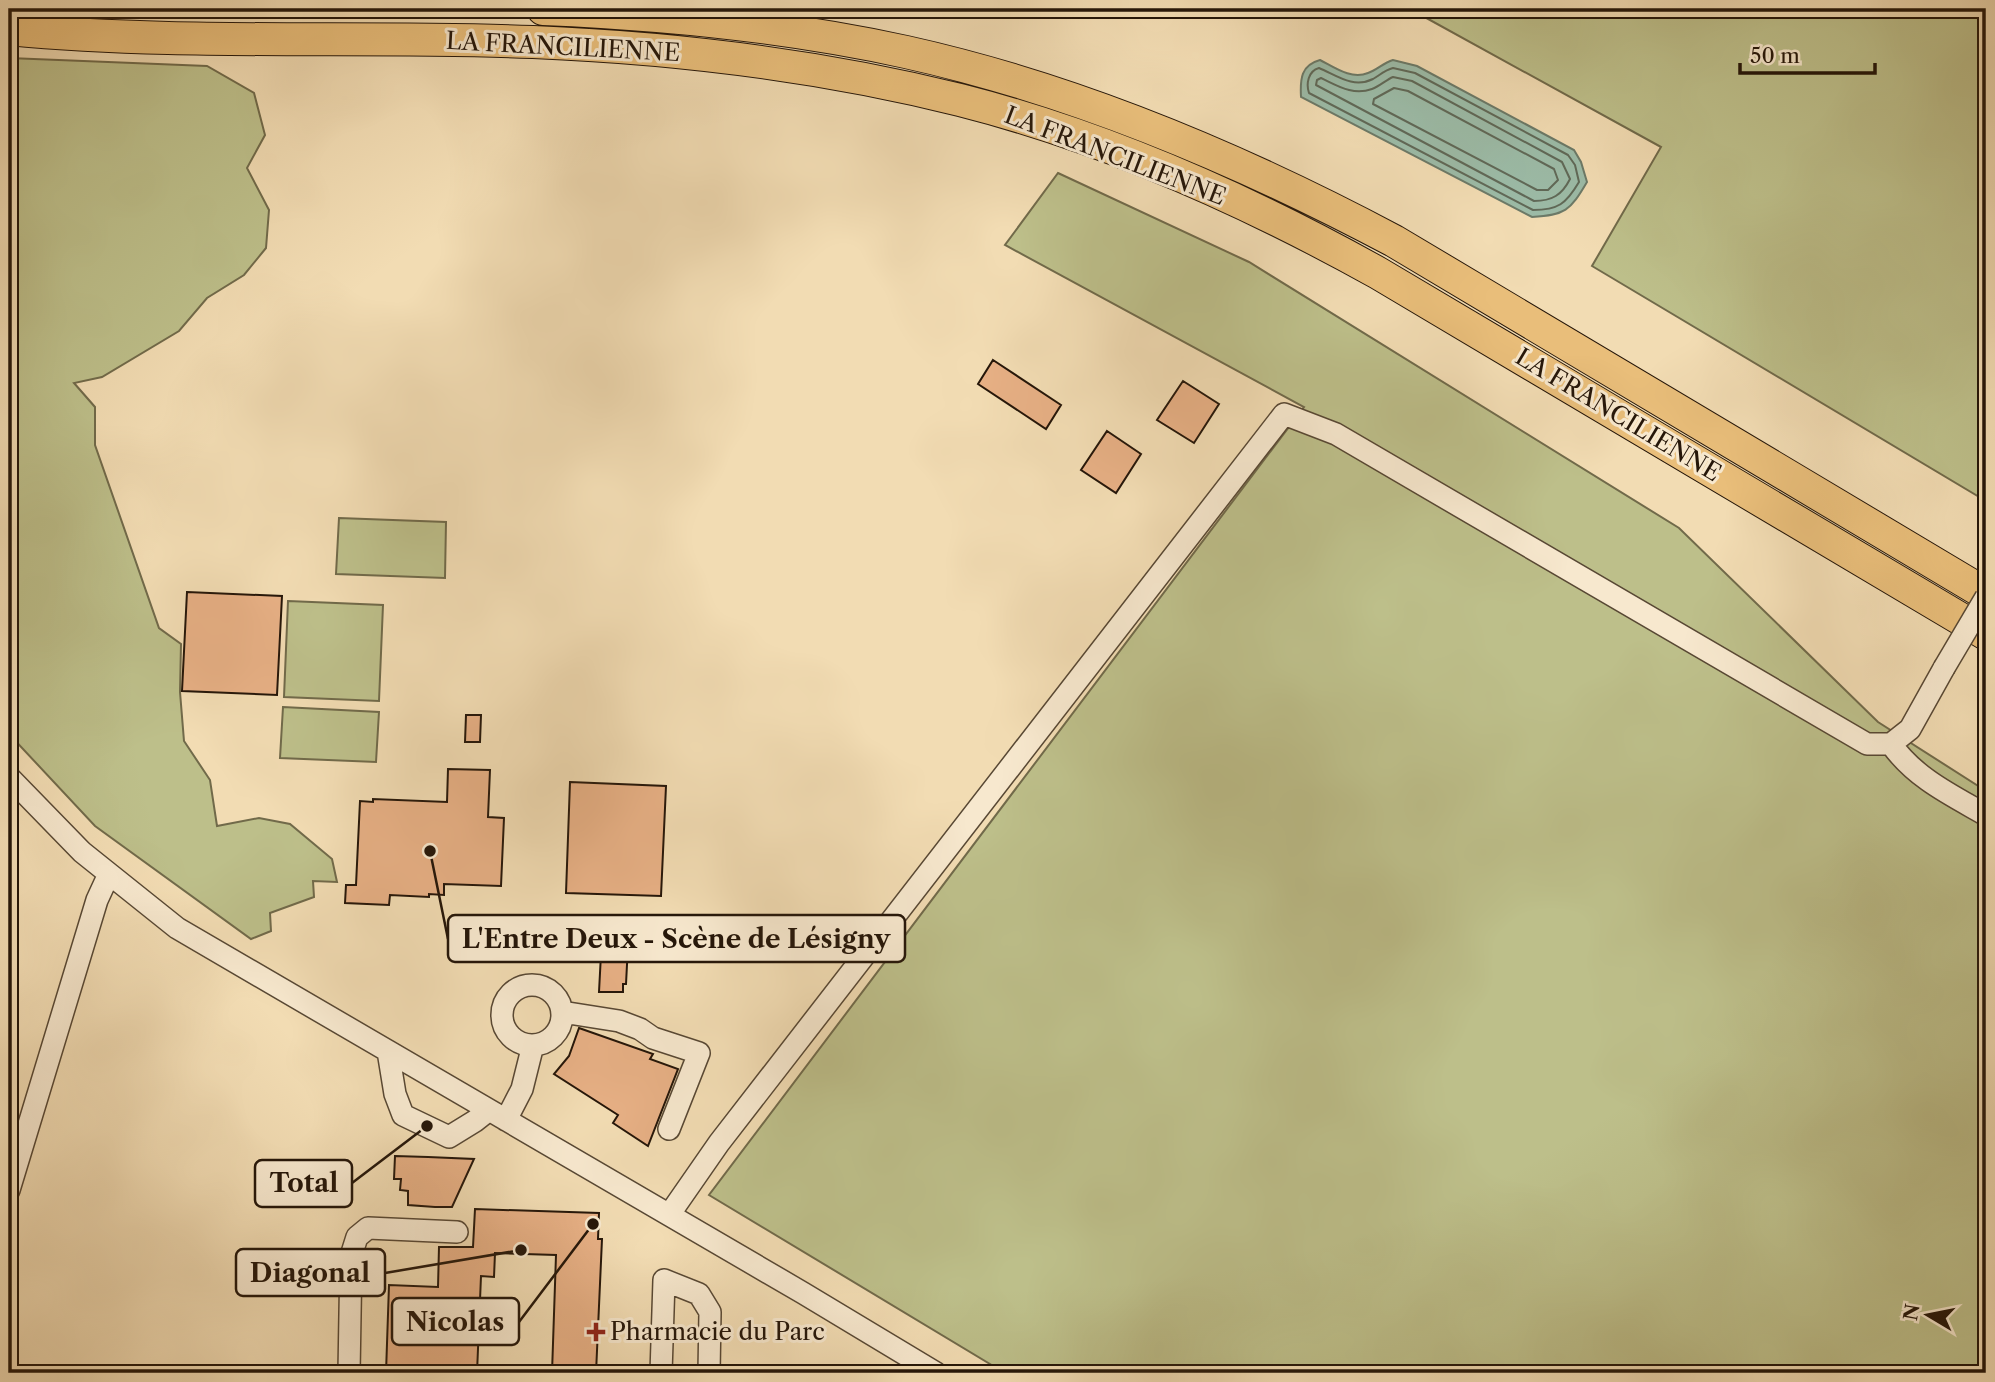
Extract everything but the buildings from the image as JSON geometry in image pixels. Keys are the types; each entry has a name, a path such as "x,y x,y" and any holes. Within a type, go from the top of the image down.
{"highway":[{"name":"LA FRANCILIENNE","path":"543,9 732,22 894,50 974,69 1079,101 1179,138 1314,198 1394,241 1986,595"},
{"name":"LA FRANCILIENNE","path":"9,29 207,39 535,43 689,53 834,73 899,86 963,101 1066,132 1166,170 1298,229 1378,273 1986,634"}],"street":[{"path":"668,1215 719,1143 1284,414 1336,434 1867,744 1891,744 1909,729 1986,595"},
{"path":"1891,744 1901,758 1924,779 1986,815"},
{"path":"9,777 82,852 177,928 936,1373"},
{"path":"9,1190 97,900 109,874"},
{"path":"527,984 546,988 554,994 562,1012 561,1021 551,1038 533,1045 513,1039 502,1022 504,1002 509,994 527,984"},
{"path":"562,1012 619,1021 640,1029 653,1038 699,1053 669,1129"},
{"path":"388,1051 395,1094 403,1115 449,1137 475,1121 498,1115 522,1089 533,1045"},
{"path":"349,1373 351,1256 357,1237 368,1228 457,1232"},
{"path":"661,1373 664,1280 699,1294 710,1312 709,1373"}],"green space":[{"path":"1410,9 1986,9 1986,501 1592,266 1661,147"},
{"path":"9,58 207,66 254,93 265,135 247,168 269,210 266,248 244,275 207,298 179,331 102,377 74,383 95,407 95,445 159,628 181,644 180,692 184,741 210,780 217,826 259,818 290,824 332,859 337,882 313,881 314,897 270,913 271,931 251,939 95,826 9,734"},
{"path":"1058,173 1249,262 1679,528 1878,722 1986,791 1986,1373 1005,1373 709,1195 1304,407 1005,245"},
{"path":"339,518 446,522 445,578 336,574"},
{"path":"288,601 383,605 379,701 284,697"},
{"path":"283,707 379,712 376,762 280,758"}],"water":[{"path":"1320,60 1355,75 1368,73 1393,60 1417,66 1574,150 1587,182 1566,210 1532,217 1301,97 1305,69"}],"place":[{"name":"L'Entre Deux - Scène de Lésigny","path":"430,851"},
{"name":"Total","path":"427,1126"},
{"name":"Nicolas","path":"593,1224"},
{"name":"Diagonal","path":"521,1250"},
{"name":"Pharmacie du Parc","path":"596,1332"}]}
